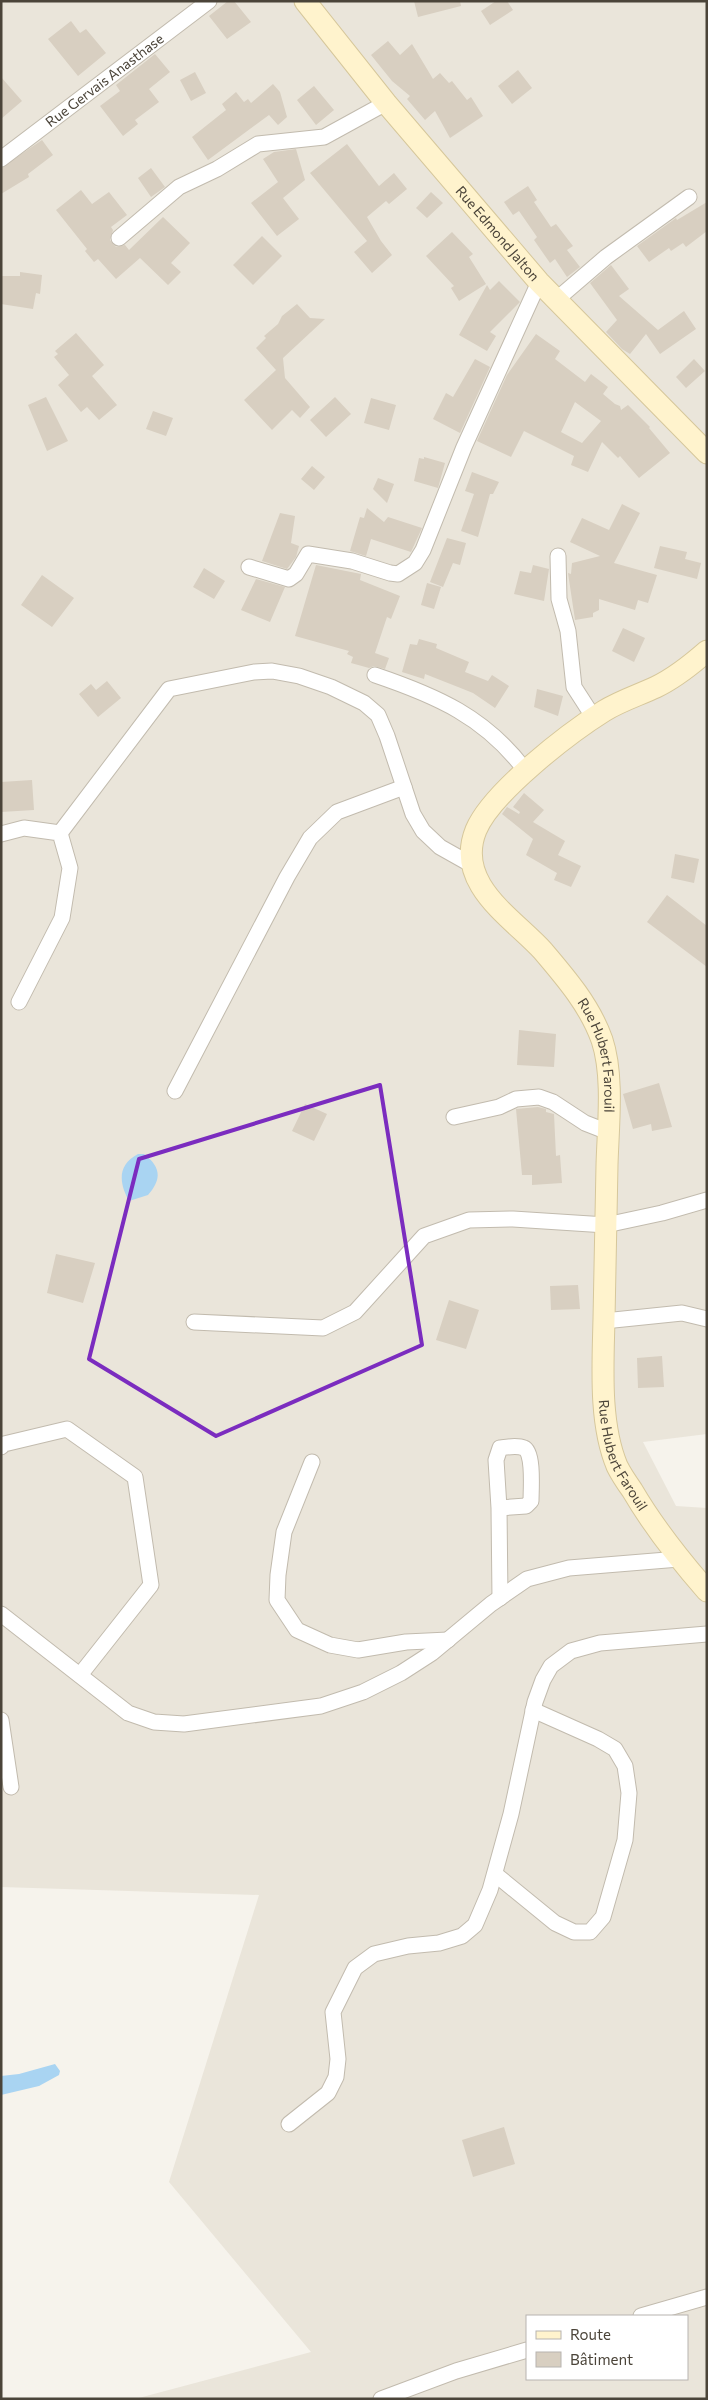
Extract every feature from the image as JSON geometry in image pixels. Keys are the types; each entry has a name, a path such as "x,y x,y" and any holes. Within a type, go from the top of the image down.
{"street":[{"name":"Rue Gervais Anasthase","path":"1,159 209,1"},
{"name":"Rue Edmond Jalton","path":"305,1 386,103 539,282 707,454"},
{"path":"118,238 179,187 217,169 258,144 324,137 386,103"},
{"path":"556,300 606,257 689,197"},
{"path":"249,567 289,579 296,574 308,554 352,561 398,574 415,563 423,550 464,447 539,282"},
{"path":"558,556 559,599 568,631 572,675 580,698 594,718"},
{"name":"Rue Hubert Farouil","path":"707,651 682,672 659,686 606,710 525,770 495,802 476,829 471,847 472,866 479,884 500,911 542,950 590,1010 603,1043 608,1068 603,1384 610,1441 618,1467 640,1504 679,1559 707,1591"},
{"path":"60,833 170,689 254,672 272,671 299,676 331,687 364,703 378,715 413,814 423,831 440,847 472,866"},
{"path":"375,674 408,686 467,714 509,749 525,770"},
{"path":"175,1091 287,877 310,838 337,812 404,786"},
{"path":"1,834 24,828 60,833"},
{"path":"19,1002 62,918 70,868 60,833"},
{"path":"454,1117 500,1107 516,1098 539,1097 553,1102 585,1123 608,1132"},
{"path":"194,1322 323,1328 356,1312 424,1236 469,1220 512,1219 606,1226 707,1200"},
{"path":"604,1321 682,1313 707,1319"},
{"path":"1,1447 4,1444 67,1429 135,1477 151,1585 80,1675"},
{"path":"312,1462 284,1532 278,1575 277,1600 297,1630 330,1645 358,1650 406,1642 448,1640"},
{"path":"499,1508 500,1598"},
{"path":"1,1614 128,1713 154,1722 184,1724 321,1706 363,1692 401,1673 432,1654 500,1598 527,1579 569,1568 679,1559"},
{"path":"289,2124 328,2093 336,2077 338,2059 333,2012 355,1968 374,1954 408,1946 439,1944 462,1936 475,1925 495,1874 511,1814 533,1710 543,1680 551,1666 571,1651 600,1643 707,1634"},
{"path":"495,1874 554,1923 574,1932 590,1932 603,1917 625,1840 629,1793 625,1766 615,1750 598,1739 533,1710"},
{"path":"1,1720 11,1787"},
{"path":"645,2315 707,2297"},
{"path":"380,2399 456,2371 526,2350"}],"highlighted area":[{"path":"380,1085 422,1345 216,1436 89,1359 139,1159"}],"shaded area":[{"path":"1,1 707,1 707,1434 643,1442 676,1506 707,1508 707,2399 135,2399 311,2352 169,2182 259,1895 1,1887"}],"water":[{"path":"138,1154 144,1154 154,1164 158,1173 156,1184 148,1195 129,1201 123,1188 123,1169 131,1158"},
{"path":"55,2064 60,2071 59,2075 39,2086 1,2095 1,2076 19,2074"}],"building":[{"path":"228,1 234,1 251,22 227,39 209,16"},
{"path":"414,1 460,1 461,6 418,17"},
{"path":"496,1 507,1 513,10 490,25 481,11"},
{"path":"71,21 80,33 86,29 106,53 78,76 48,39"},
{"path":"388,41 400,55 412,44 433,79 440,73 449,83 452,81 467,100 471,97 483,116 450,138 435,111 425,120 407,99 410,96 392,81 371,55"},
{"path":"155,54 170,72 149,89 159,102 135,120 138,124 123,136 100,106 120,91 116,85"},
{"path":"518,70 532,88 512,104 498,86"},
{"path":"195,72 206,93 191,101 180,80"},
{"path":"1,77 22,101 1,119"},
{"path":"273,84 280,92 287,117 278,125 269,115 208,160 192,137 226,110 222,104 236,92 244,102 248,99 251,103"},
{"path":"314,86 334,110 316,125 297,100"},
{"path":"42,140 53,155 28,174 29,177 1,194 1,168"},
{"path":"347,144 379,186 394,173 407,189 389,204 386,201 367,217 392,255 372,273 354,252 367,241 310,173"},
{"path":"296,149 305,180 283,198 299,219 277,236 251,203 278,182 263,159 274,152"},
{"path":"151,168 165,187 151,197 138,178"},
{"path":"528,186 537,200 534,202 551,227 556,224 573,246 567,250 580,267 567,277 555,259 550,263 534,240 537,237 519,211 513,215 504,202"},
{"path":"81,190 92,204 109,192 127,215 111,227 113,230 110,240 116,247 125,245 129,250 163,217 190,243 171,263 181,272 168,285 140,258 116,279 98,259 94,262 85,251 87,249 56,210"},
{"path":"431,192 443,203 427,218 416,208"},
{"path":"707,202 707,231 686,247 683,243 671,251 669,248 649,262 637,246 676,218 677,220"},
{"path":"452,232 473,254 469,257 486,284 459,301 451,288 454,286 426,256"},
{"path":"262,236 282,256 253,285 233,265"},
{"path":"611,265 629,289 619,296 658,330 684,311 696,329 660,354 646,334 630,354 622,349 606,332 617,320 590,283"},
{"path":"20,272 42,275 40,294 36,293 33,309 1,304 1,276 20,276"},
{"path":"499,281 520,302 490,332 496,336 487,351 459,335 487,285 490,290"},
{"path":"297,304 310,318 325,319 283,358 285,378 310,407 300,418 292,410 272,430 244,400 276,370 256,348 266,338 264,336 278,324 282,316"},
{"path":"76,333 104,365 92,376 117,405 99,420 87,407 81,412 58,385 69,375 54,357 58,354 55,351"},
{"path":"536,334 560,351 555,359 585,382 591,374 608,387 603,394 620,406 621,410 628,405 650,427 670,453 639,478 620,456 618,458 602,442 588,472 571,465 574,456 524,431 511,457 477,441 507,375","holes":["575,402 601,421 582,443 561,432"]},
{"path":"475,359 490,367 460,433 433,419 446,393 453,397"},
{"path":"694,359 705,371 686,388 676,377"},
{"path":"46,397 68,441 47,451 28,405"},
{"path":"335,397 351,414 326,437 310,420"},
{"path":"371,398 396,405 389,430 364,423"},
{"path":"153,411 173,418 166,436 146,429"},
{"path":"424,457 445,463 438,488 414,481 419,458 424,459"},
{"path":"312,466 325,477 314,490 301,479"},
{"path":"472,472 499,482 493,494 490,494 478,537 461,531 474,494 465,491"},
{"path":"378,478 394,484 387,503 373,489"},
{"path":"622,504 640,513 614,563 657,575 648,603 638,600 635,610 599,599 599,610 593,613 593,617 575,620 568,573 571,574 572,563 600,556 570,542 582,518 609,530"},
{"path":"367,508 384,522 388,517 422,528 411,552 371,539 366,556 350,551 360,517 364,518"},
{"path":"280,513 295,516 291,543 299,546 296,557 287,569 262,561"},
{"path":"447,538 466,543 460,565 453,563 443,587 430,582"},
{"path":"660,546 687,552 685,559 701,563 697,579 654,568"},
{"path":"316,565 361,574 360,580 400,596 391,619 387,617 375,653 389,658 385,669 374,666 369,668 351,663 353,657 347,654 349,651 295,636"},
{"path":"533,565 549,569 544,601 514,594 520,571 531,573"},
{"path":"204,568 225,581 214,599 193,587"},
{"path":"42,575 74,598 52,627 21,605"},
{"path":"256,579 285,587 270,622 241,610"},
{"path":"427,583 441,587 434,609 421,605"},
{"path":"623,628 645,638 634,662 612,651"},
{"path":"419,639 437,644 436,648 469,662 465,672 488,681 492,675 509,686 495,708 473,693 425,674 424,679 402,672 410,644 417,645"},
{"path":"107,681 121,698 98,717 79,694 91,684 96,690"},
{"path":"537,689 563,696 558,716 534,707"},
{"path":"32,780 34,810 1,812 1,782"},
{"path":"524,793 544,810 533,822 565,841 558,855 581,866 571,887 554,880 557,873 526,855 533,839 502,814 507,807 519,814 520,812 513,807"},
{"path":"675,854 699,859 694,883 671,878"},
{"path":"667,895 707,926 707,967 647,922"},
{"path":"519,1030 556,1034 554,1067 517,1065"},
{"path":"659,1083 672,1127 652,1131 651,1124 633,1129 623,1094"},
{"path":"305,1104 327,1114 314,1141 292,1131"},
{"path":"538,1107 554,1114 556,1156 560,1155 562,1183 532,1185 532,1175 522,1175 516,1109"},
{"path":"56,1254 95,1263 83,1303 47,1293"},
{"path":"578,1285 580,1309 551,1310 550,1286"},
{"path":"449,1300 479,1310 466,1349 436,1340"},
{"path":"662,1356 664,1387 638,1388 637,1358"},
{"path":"504,2127 515,2164 473,2177 462,2140"}]}
